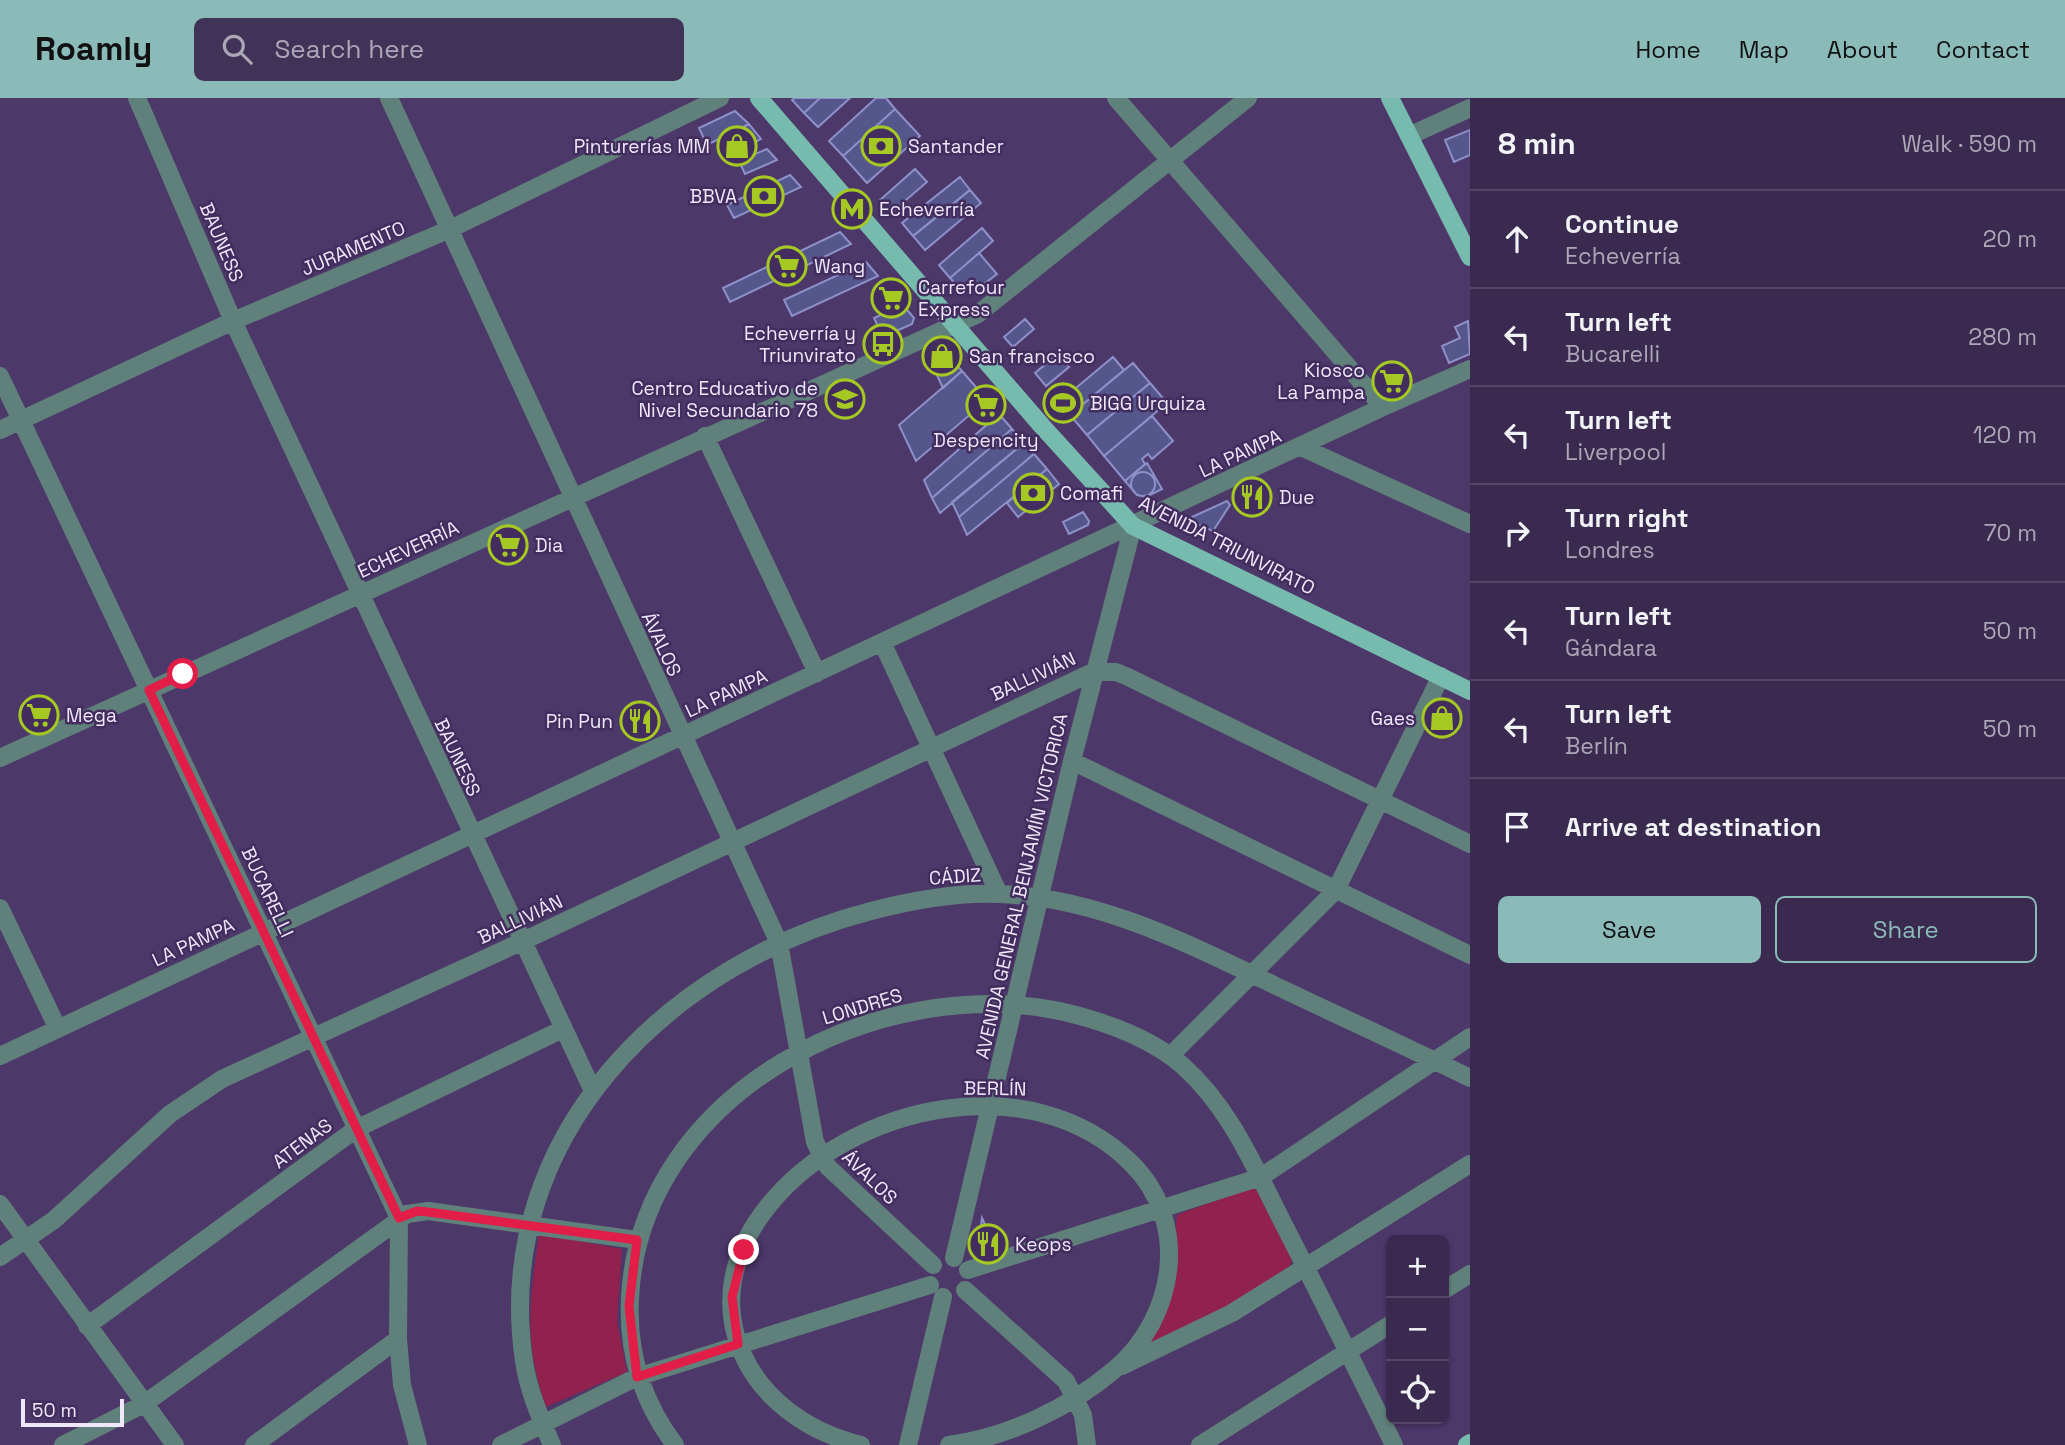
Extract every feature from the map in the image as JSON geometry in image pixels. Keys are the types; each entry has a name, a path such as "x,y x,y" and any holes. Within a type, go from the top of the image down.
{"main road":[{"name":"AVENIDA TRIUNVIRATO","path":"759,98 953,324 1133,526 1470,691"},
{"path":"1390,98 1470,257"}],"street":[{"name":"BAUNESS","path":"137,98 233,321 521,942 593,1091"},
{"name":"ÁVALOS","path":"389,98 570,498 779,943 815,1142 822,1158 828,1167 933,1265"},
{"name":"JURAMENTO","path":"0,430 233,321 448,230 720,98"},
{"path":"1116,98 1383,407"},
{"name":"ECHEVERRÍA","path":"0,758 978,314 1248,98"},
{"path":"1409,136 1470,108"},
{"name":"LA PAMPA","path":"0,1056 1383,407 1470,369"},
{"name":"BUCARELLI","path":"0,376 399,1218 398,1339 402,1385 418,1445"},
{"path":"705,436 817,673"},
{"path":"1301,447 1470,524"},
{"name":"AVENIDA GENERAL BENJAMÍN VICTORICA","path":"954,1258 1093,672 1133,526"},
{"path":"882,642 999,894"},
{"path":"1093,672 1116,672 1126,676 1470,844"},
{"name":"BALLIVIÁN","path":"0,1257 27,1242 170,1114 202,1091 1093,672"},
{"path":"1170,1056 1254,975 1336,890 1441,676"},
{"path":"1072,761 1470,955"},
{"name":"CÁDIZ","path":"593,1091 620,1058 668,1012 752,956 846,918 916,900 999,894 1041,898 1122,918 1254,975 1470,1078"},
{"path":"0,908 58,1029"},
{"name":"LONDRES","path":"675,1445 656,1416 637,1377 629,1306 637,1240 664,1178 694,1138 740,1092 798,1052 845,1030 912,1012 948,1006 1015,1005 1051,1009 1106,1024 1170,1056 1216,1103 1261,1177 1394,1445"},
{"name":"ATENAS","path":"88,1326 356,1129 562,1029"},
{"path":"968,1270 1261,1177 1470,1037"},
{"path":"552,1445 524,1365 520,1324 521,1286 539,1191 553,1159 593,1091"},
{"name":"BERLÍN","path":"861,1445 815,1430 776,1403 746,1365 738,1344 732,1297 744,1250 767,1207 783,1189 822,1158 891,1124 940,1110 991,1105 1015,1106 1061,1116 1103,1138 1138,1170 1164,1209 1170,1243 1161,1299 1138,1342 1115,1369 1076,1396 1008,1431 949,1445"},
{"path":"1115,1369 1232,1313 1307,1269 1470,1164"},
{"path":"0,1204 175,1445"},
{"path":"63,1445 144,1404 399,1218 417,1211 637,1240"},
{"path":"501,1445 637,1377 738,1344 936,1291 955,1297 965,1290 970,1281 968,1270 954,1258 943,1258 933,1265 929,1275 936,1291 908,1445"},
{"path":"1449,1287 1470,1274"},
{"path":"965,1290 1059,1372 1076,1396 1083,1415 1087,1445"},
{"path":"1200,1445 1386,1327"},
{"path":"254,1445 398,1339"}],"shaded area":[{"path":"1252,1187 1260,1193 1293,1255 1288,1274 1150,1349 1144,1346 1173,1253 1177,1215"},
{"path":"539,1234 622,1249 617,1321 627,1372 546,1407 534,1362 530,1321"}],"building":[{"path":"820,98 804,113 792,100"},
{"path":"820,98 850,98 818,127 804,113"},
{"path":"876,98 886,98 895,109 843,156 829,141"},
{"name":"Santander","path":"895,109 920,136 867,183 843,156"},
{"path":"735,111 749,124 707,145 699,128"},
{"name":"Pinturerías MM","path":"749,124 761,139 731,154 723,138"},
{"path":"1470,130 1470,155 1454,162 1445,140"},
{"path":"767,149 777,160 745,174 739,161"},
{"path":"915,169 927,182 892,212 880,200"},
{"name":"BBVA","path":"790,175 801,187 734,218 727,205"},
{"path":"960,177 970,190 913,236 902,223"},
{"path":"970,190 981,203 925,250 913,236"},
{"path":"982,228 993,241 950,278 939,265"},
{"name":"Wang","path":"840,232 851,244 730,302 723,288"},
{"path":"979,253 997,274 971,294 963,292 950,278"},
{"path":"866,262 878,276 792,316 784,300"},
{"path":"903,305 914,318 912,324 883,337 874,318"},
{"path":"1025,319 1034,329 1013,347 1004,337"},
{"path":"1468,321 1470,354 1449,363 1442,346 1460,338 1455,327"},
{"path":"945,352 962,371 943,388 927,354"},
{"path":"1058,354 1069,367 1046,386 1035,373"},
{"path":"1113,357 1124,370 1070,415 1059,402"},
{"path":"1133,363 1150,383 1087,435 1070,415"},
{"path":"962,371 987,400 916,461 899,425"},
{"path":"1150,383 1167,403 1104,456 1087,435"},
{"path":"999,414 1012,429 932,498 924,480"},
{"path":"1152,416 1173,441 1152,459 1148,454 1142,459 1145,464 1125,481 1104,456"},
{"path":"1012,429 1024,443 940,513 932,498"},
{"path":"1024,443 1034,454 959,517 952,502"},
{"path":"1034,454 1047,469 967,535 959,517"},
{"path":"1147,463 1162,489 1146,497 1137,495 1125,481"},
{"name":"Comafi","path":"1047,469 1059,484 1018,517 1007,503"},
{"path":"1143,472 1151,476 1155,484 1151,492 1143,496 1135,492 1131,484 1135,476"},
{"path":"1227,501 1230,505 1213,531 1192,522 1192,517"},
{"path":"1083,512 1089,521 1088,525 1069,534 1063,522"},
{"name":"Pin Pun","path":"649,703 655,723 632,737 622,716"},
{"path":"982,1218 995,1246 984,1248 979,1240"}],"place":[{"name":"Pinturerías MM","path":"737,146"},
{"name":"Santander","path":"881,146"},
{"name":"BBVA","path":"764,196"},
{"name":"Echeverría","path":"852,209"},
{"name":"Wang","path":"787,266"},
{"name":"Carrefour Express","path":"891,298"},
{"name":"Echeverría y Triunvirato","path":"883,344"},
{"name":"San francisco","path":"942,356"},
{"name":"Kiosco La Pampa","path":"1392,381"},
{"name":"Centro Educativo de Nivel Secundario 78","path":"845,399"},
{"name":"BIGG Urquiza","path":"1063,403"},
{"name":"Despencity","path":"986,405"},
{"name":"Comafi","path":"1033,493"},
{"name":"Due","path":"1252,497"},
{"name":"Dia","path":"508,545"},
{"name":"Mega","path":"39,715"},
{"name":"Gaes","path":"1442,718"},
{"name":"Pin Pun","path":"640,721"},
{"name":"Keops","path":"988,1244"}],"route":[{"path":"183,674 149,690 399,1218 417,1211 428,1212 637,1240 629,1306 637,1377 738,1344 732,1297 744,1250"}]}
